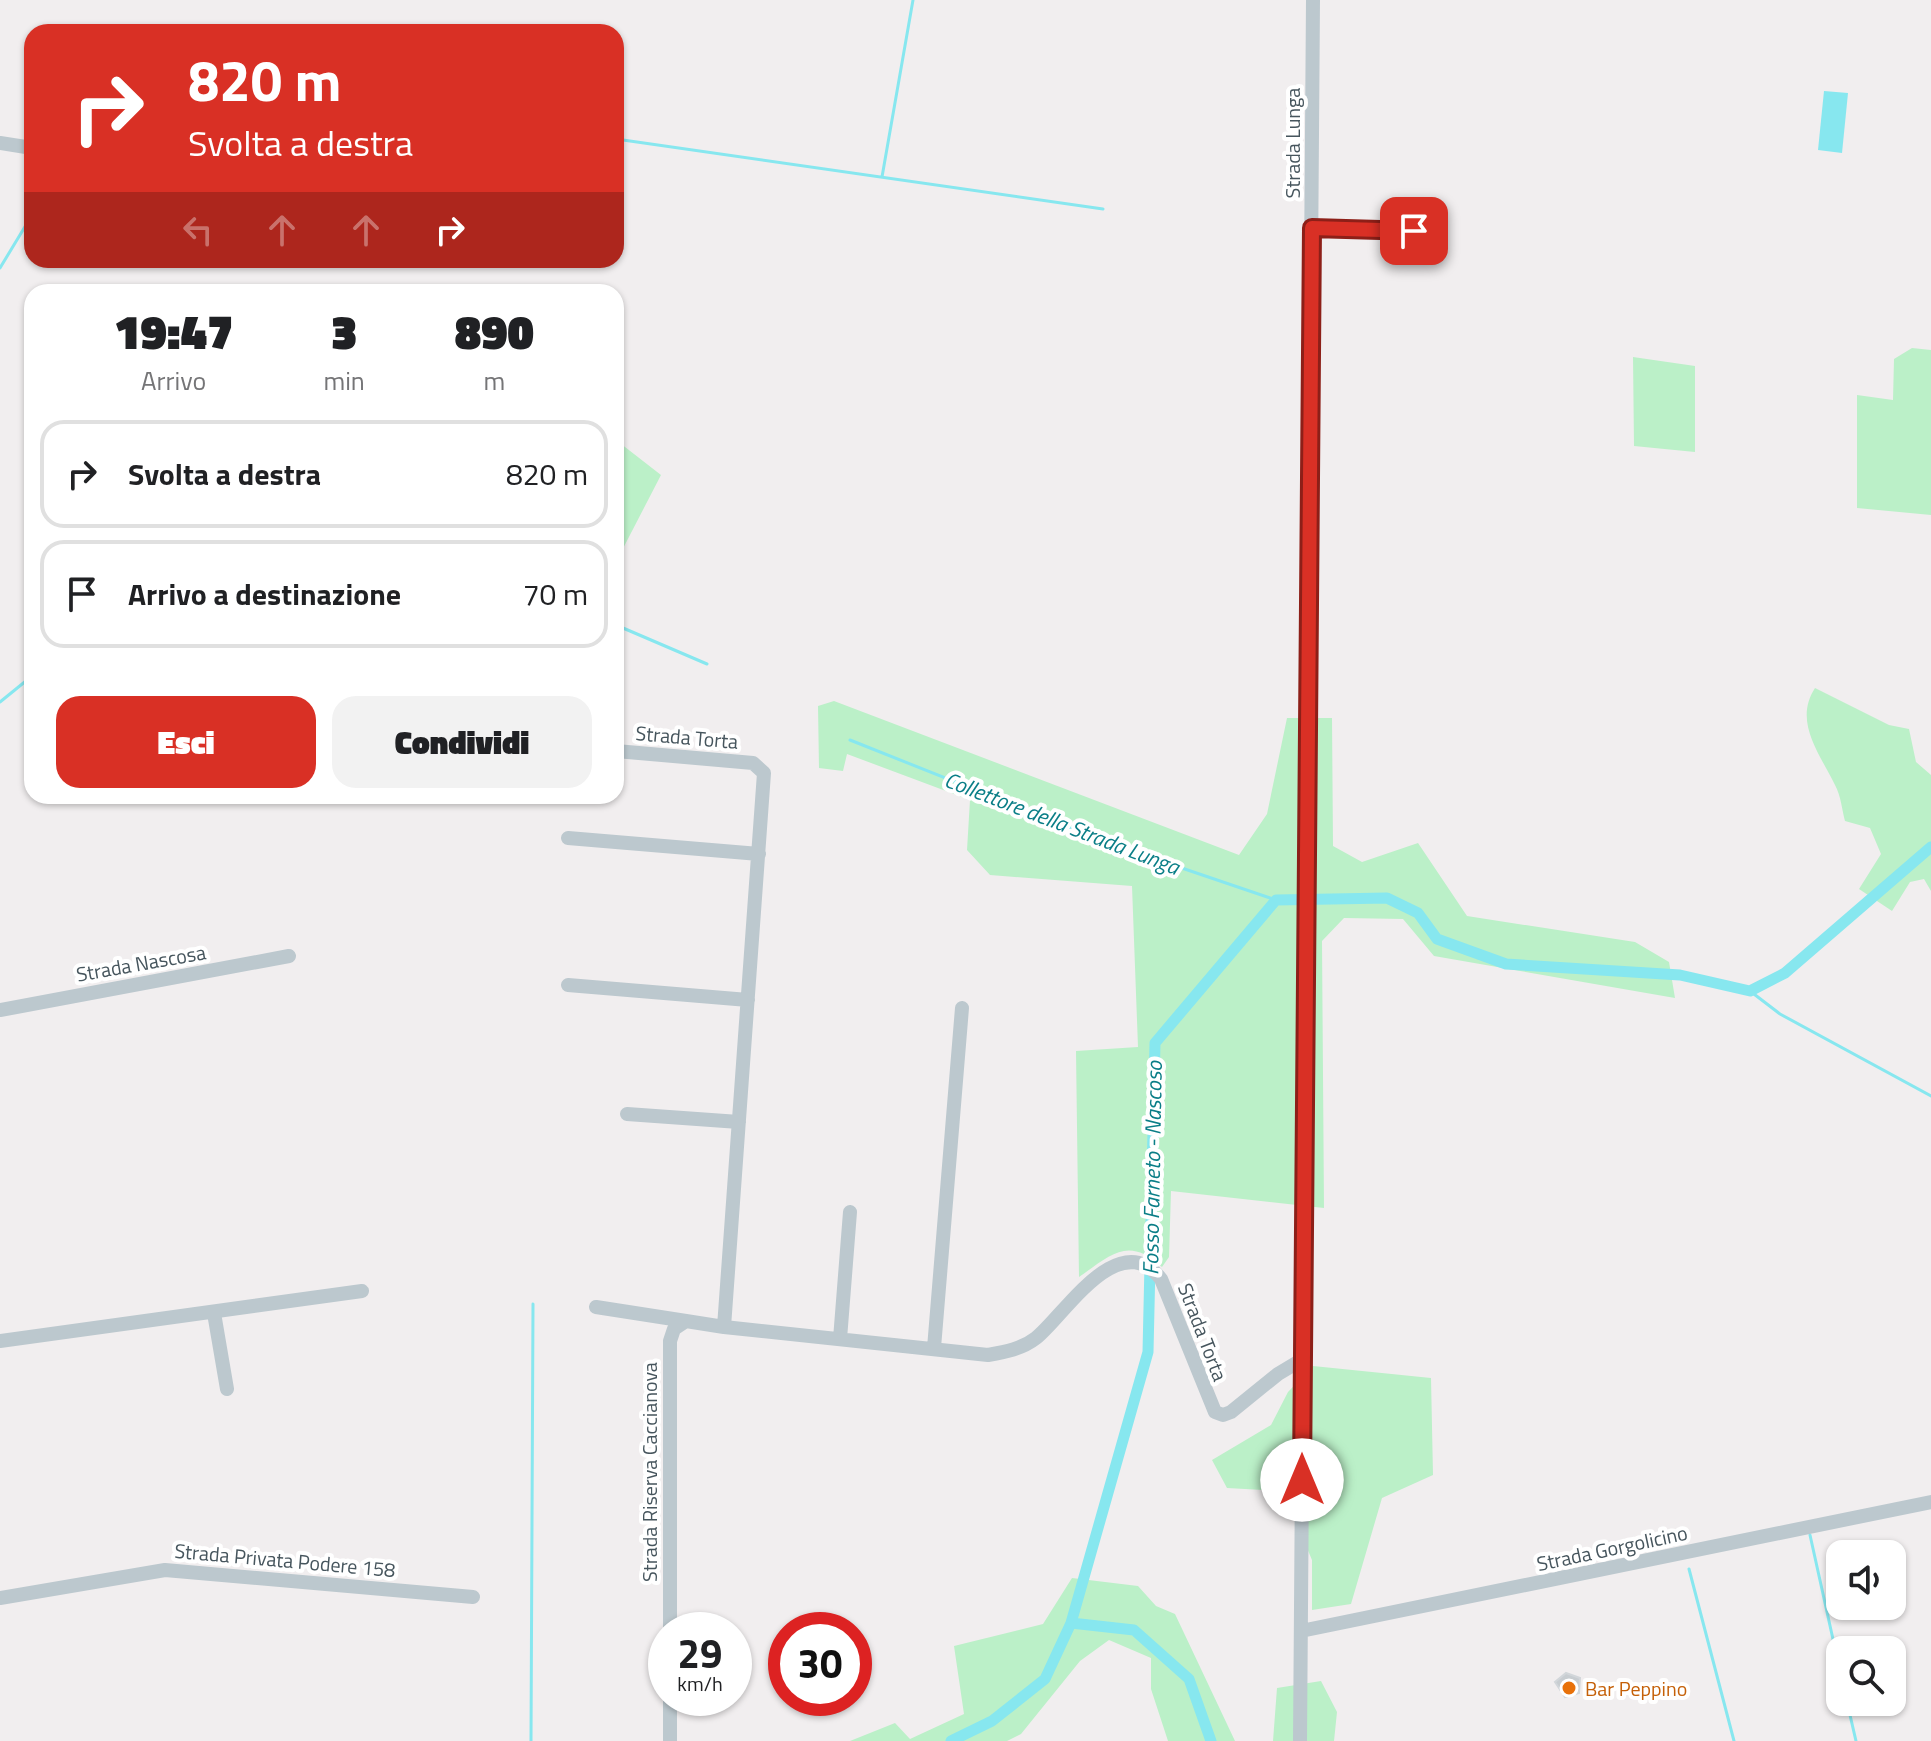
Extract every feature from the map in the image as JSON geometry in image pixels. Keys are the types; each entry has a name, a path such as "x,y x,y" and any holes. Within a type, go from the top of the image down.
{"street":[{"name":"Strada Lunga","path":"1300,1741 1313,0"},
{"path":"0,143 24,147"},
{"path":"1312,228 1440,231"},
{"name":"Strada Torta","path":"624,752 759,765 764,775 724,1327 934,1348 982,1356 1019,1347 1039,1336 1098,1275 1121,1265 1140,1265 1157,1274 1215,1412 1223,1415 1231,1412 1270,1379 1303,1359"},
{"path":"568,838 759,854"},
{"name":"Strada Nascosa","path":"0,1010 289,956"},
{"path":"568,985 748,1000"},
{"path":"934,1348 962,1008"},
{"path":"627,1114 739,1122"},
{"path":"840,1339 850,1212"},
{"path":"0,1341 362,1291"},
{"path":"596,1307 724,1327"},
{"path":"214,1313 227,1389"},
{"name":"Strada Riserva Caccianova","path":"670,1612 670,1341 674,1329 686,1321"},
{"name":"Strada Gorgolicino","path":"1301,1631 1931,1502"},
{"name":"Strada Privata Podere 158","path":"0,1598 165,1570 473,1597"},
{"path":"670,1716 670,1741"}],"green space":[{"path":"1912,348 1931,350 1931,515 1857,508 1857,395 1893,400 1894,359"},
{"path":"1633,357 1695,366 1695,452 1634,446"},
{"path":"624,446 661,475 624,547"},
{"path":"1815,688 1889,725 1909,729 1916,762 1931,775 1931,891 1924,879 1910,882 1892,911 1859,889 1881,854 1870,828 1845,821 1837,789 1811,738 1807,713"},
{"path":"834,701 1239,855 1267,814 1287,718 1332,718 1333,846 1362,862 1418,843 1467,916 1635,942 1669,962 1675,998 1434,956 1403,919 1344,918 1322,941 1324,1208 1171,1191 1169,1257 1162,1267 1139,1252 1129,1250 1111,1256 1079,1277 1076,1051 1138,1047 1132,886 990,875 967,850 970,800 847,754 843,771 819,768 818,706"},
{"path":"1313,1366 1431,1378 1433,1475 1382,1498 1351,1604 1312,1610 1312,1560 1283,1491 1227,1488 1212,1460 1271,1425 1288,1392"},
{"path":"1072,1578 1138,1586 1156,1606 1175,1614 1235,1741 1168,1741 1151,1689 1151,1658 1109,1640 1080,1661 1021,1734 1007,1741 850,1741 895,1723 910,1739 964,1714 954,1646 1043,1624"},
{"path":"1321,1681 1337,1712 1334,1741 1273,1741 1277,1688"}],"water":[{"path":"1824,91 1848,93 1842,153 1818,150"}],"building":[{"name":"Bar Peppino","path":"1566,1673 1580,1678 1579,1693 1565,1697 1555,1682"}],"waterway":[{"path":"882,177 913,0"},
{"path":"624,140 1103,209"},
{"path":"0,268 24,228"},
{"name":"Collettore della Strada Lunga","path":"624,628 707,664"},
{"name":"Collettore della Strada Lunga","path":"0,702 24,682"},
{"name":"Collettore della Strada Lunga","path":"850,740 1111,844 1276,900"},
{"name":"Fosso Farneto - Nascoso","path":"1071,1623 1148,1352 1155,1043 1276,900 1387,898 1418,913 1437,939 1506,964 1680,975 1750,991 1785,973 1931,847"},
{"path":"1750,991 1780,1014 1931,1096"},
{"path":"531,1741 533,1304"},
{"path":"1810,1535 1832,1636"},
{"path":"1689,1569 1734,1741"},
{"path":"951,1741 992,1721 1045,1679 1071,1623 1134,1630 1189,1679 1211,1741"},
{"path":"1850,1716 1856,1741"}],"place":[{"name":"Bar Peppino","path":"1569,1688"}],"route":[{"path":"1302,1480 1312,228 1414,231"}]}
